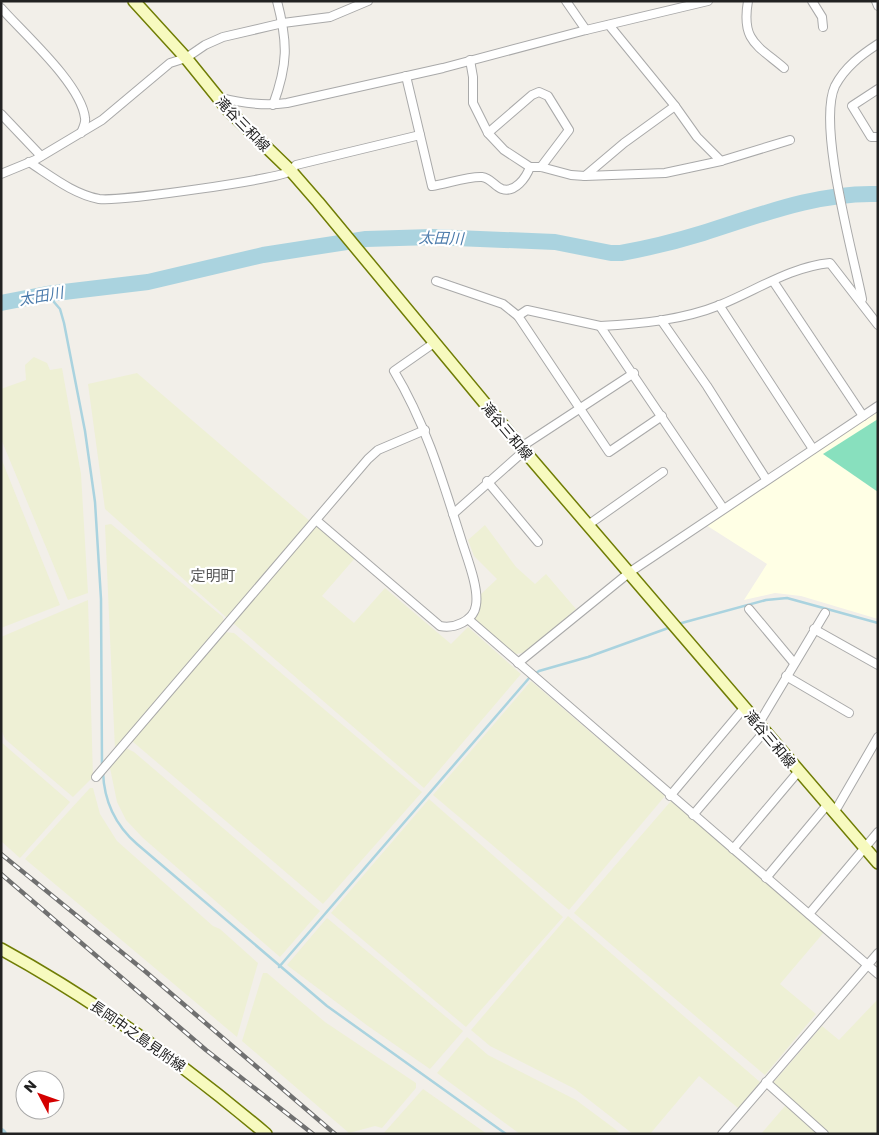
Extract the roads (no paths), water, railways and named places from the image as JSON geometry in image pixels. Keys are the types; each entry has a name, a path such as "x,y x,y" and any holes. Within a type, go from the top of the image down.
{"main road":[{"name":"滝谷三和線","path":"134,1 186,58 215,96 291,171 330,216 522,449 630,572 798,772 878,863"},
{"name":"長岡中之島見附線","path":"1,949 77,994 141,1036 266,1134"}],"street":[{"path":"273,105 286,58 287,44 278,1"},
{"path":"1,174 41,156 118,109 140,87 170,63 186,58 205,45 223,37 283,23 330,17 368,1"},
{"path":"566,1 586,30"},
{"path":"215,96 234,101 273,105 406,76 708,1"},
{"path":"748,1 746,28 748,36 784,68"},
{"path":"812,1 822,17 823,27"},
{"path":"876,1 878,6"},
{"path":"1,8 44,54 78,97 85,117 81,132"},
{"path":"609,25 675,106 697,137 721,161"},
{"path":"862,304 832,153 829,118 835,86 849,66 878,44"},
{"path":"470,60 473,77 473,103 488,133 504,150 530,167 541,167 571,175 585,176 665,173 721,161 790,140"},
{"path":"406,76 432,186 480,177 488,178 500,188 508,190 516,186 526,176 530,167"},
{"path":"878,89 852,106 871,137 878,137"},
{"path":"488,133 532,95 539,92 548,96 569,130 541,167"},
{"path":"585,176 624,143 675,106"},
{"path":"1,114 41,156"},
{"path":"29,162 71,188 102,200 143,197 291,171 296,165 420,135"},
{"path":"518,316 527,310 600,326 661,320 719,305 803,267 830,263 878,325"},
{"path":"436,280 503,304 518,316 609,452 662,416"},
{"path":"773,280 863,416"},
{"path":"719,305 813,449"},
{"path":"661,320 707,386 766,479"},
{"path":"600,326 634,373 723,508"},
{"path":"316,520 440,626 451,627 468,619 475,609 476,595 469,564 425,430 394,371 434,343"},
{"path":"453,514 522,449 634,373"},
{"path":"518,663 630,572 766,479 878,406"},
{"path":"96,777 368,458 378,450 425,430"},
{"path":"588,525 664,472"},
{"path":"487,481 538,542"},
{"path":"749,609 794,662"},
{"path":"693,815 761,728 786,676 825,613"},
{"path":"468,619 670,796 878,974"},
{"path":"814,629 878,665"},
{"path":"786,676 849,713"},
{"path":"670,796 744,708"},
{"path":"766,878 830,809 878,738"},
{"path":"733,849 798,772"},
{"path":"809,914 878,832"},
{"path":"722,1134 878,953"},
{"path":"766,1082 824,1134"}],"waterway":[{"name":"太田川","path":"1,303 47,294 148,282 263,255 366,239 432,237 555,242 611,253 621,253 683,239 789,206 833,197 878,194"},
{"path":"47,294 60,309 64,323 85,431 95,502 101,599 102,767"},
{"path":"678,624 766,600 787,598 878,623"},
{"path":"279,967 530,677 539,671 588,657 671,627"},
{"path":"103,772 108,803 117,821 129,837 327,1006 506,1134"}],"railway":[{"path":"1,854 146,972 335,1134"},
{"path":"1,874 206,1050 313,1134"}],"district":[{"name":"定明町","path":"213,575"}]}
